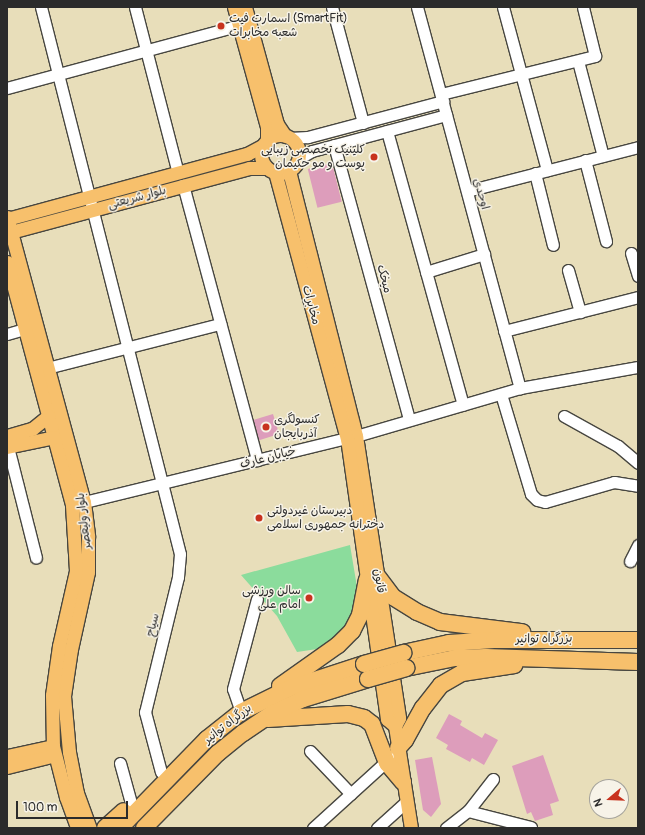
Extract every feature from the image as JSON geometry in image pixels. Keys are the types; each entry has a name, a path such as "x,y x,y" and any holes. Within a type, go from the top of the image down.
{"highway":[{"path":"257,702 338,645 352,630 360,615 373,578 393,597 440,622 465,627 513,630 553,639"},
{"name":"بزرگراه توانیر","path":"405,660 449,643 553,639 638,640"},
{"name":"بزرگراه توانیر","path":"405,660 455,658 638,662"},
{"path":"398,748 406,740 423,708 441,685 462,673 548,659"},
{"path":"366,672 405,660"},
{"name":"بزرگراه توانیر","path":"112,827 207,739 241,712 257,702 290,688 366,672"},
{"name":"بزرگراه توانیر","path":"144,828 218,753 242,733 302,699 366,672"},
{"path":"112,827 131,803 196,736 212,724 241,712"},
{"path":"263,720 348,714 364,718 372,724 386,763 403,782"},
{"path":"159,828 223,762 242,733"}],"main road":[{"path":"234,7 267,127 262,159 271,170 289,171 298,159 298,150 277,124 245,7"},
{"path":"265,143 275,136 287,137"},
{"name":"بلوار شریعتى","path":"7,218 246,154 265,143"},
{"name":"بلوار شریعتى","path":"9,232 249,168 271,170"},
{"name":"مخابرات","path":"271,170 351,437"},
{"name":"مخابرات","path":"289,171 351,437"},
{"name":"بلوار ولیعصر","path":"7,218 36,347 48,416 72,505 76,538 76,571 61,672 69,752 77,793 90,828"},
{"name":"بلوار ولیعصر","path":"7,262 25,329 48,368 84,502 88,537 88,572 61,672 52,695 54,750 77,828"},
{"path":"7,443 32,429 48,416"},
{"path":"7,443 54,437"},
{"name":"قانون","path":"351,437 373,578 387,719 395,726 411,828"},
{"path":"7,756 54,750"},
{"path":"7,767 54,750"}],"street":[{"name":"سیاح","path":"41,7 126,348 180,554 178,577 145,712 161,772"},
{"path":"135,7 178,172"},
{"path":"332,7 363,123"},
{"name":"اوحدی","path":"417,7 520,388"},
{"path":"503,7 547,170"},
{"path":"287,137 308,137 363,123 521,74 595,56 582,7"},
{"path":"7,88 240,25"},
{"path":"578,61 604,156"},
{"path":"298,159 312,151 446,115"},
{"path":"387,130 463,405"},
{"name":"میخک","path":"334,145 408,420"},
{"path":"467,191 638,147"},
{"path":"585,160 606,240"},
{"path":"534,173 553,245"},
{"path":"183,185 257,460"},
{"path":"631,253 638,276"},
{"path":"426,272 484,254"},
{"path":"568,270 580,312"},
{"path":"504,330 638,297"},
{"path":"48,368 220,324"},
{"path":"7,334 25,329"},
{"name":"خیابان عارف","path":"84,502 351,437 520,388 638,367"},
{"path":"501,394 531,494 537,500 545,502 614,482 638,486"},
{"path":"564,416 618,446 638,463"},
{"path":"7,443 36,558"},
{"path":"630,561 638,545"},
{"path":"241,712 234,689 256,599"},
{"path":"313,828 386,763 398,748"},
{"path":"310,751 351,794"},
{"path":"120,762 131,803"},
{"path":"446,828 468,811 493,779"},
{"path":"377,828 406,802"},
{"path":"468,811 531,827"}],"green space":[{"name":"سالن ورزشی امام علی","path":"350,545 357,587 356,608 350,626 324,648 297,652 277,616 241,575"}],"building":[{"path":"332,163 342,202 317,208 308,169"},
{"name":"کنسولگری آذربایجان","path":"273,414 279,434 259,440 253,420"},
{"path":"449,714 462,721 460,725 482,738 485,733 498,740 484,765 472,758 470,762 446,749 448,745 436,738"},
{"path":"543,755 559,801 550,804 553,815 535,821 531,812 527,814 512,766"},
{"path":"432,757 441,804 431,817 423,810 415,760"}],"place":[{"name":"اسمارت فیت (SmartFit) شعبه مخابرات","path":"221,26"},
{"name":"کلینیک تخصصی زیبایی پوست و مو حکیمان","path":"374,157"},
{"name":"کنسولگری آذربایجان","path":"266,427"},
{"name":"دبیرستان غیردولتی دخترانه جمهوری اسلامی","path":"259,518"},
{"name":"سالن ورزشی امام علی","path":"309,598"}]}
